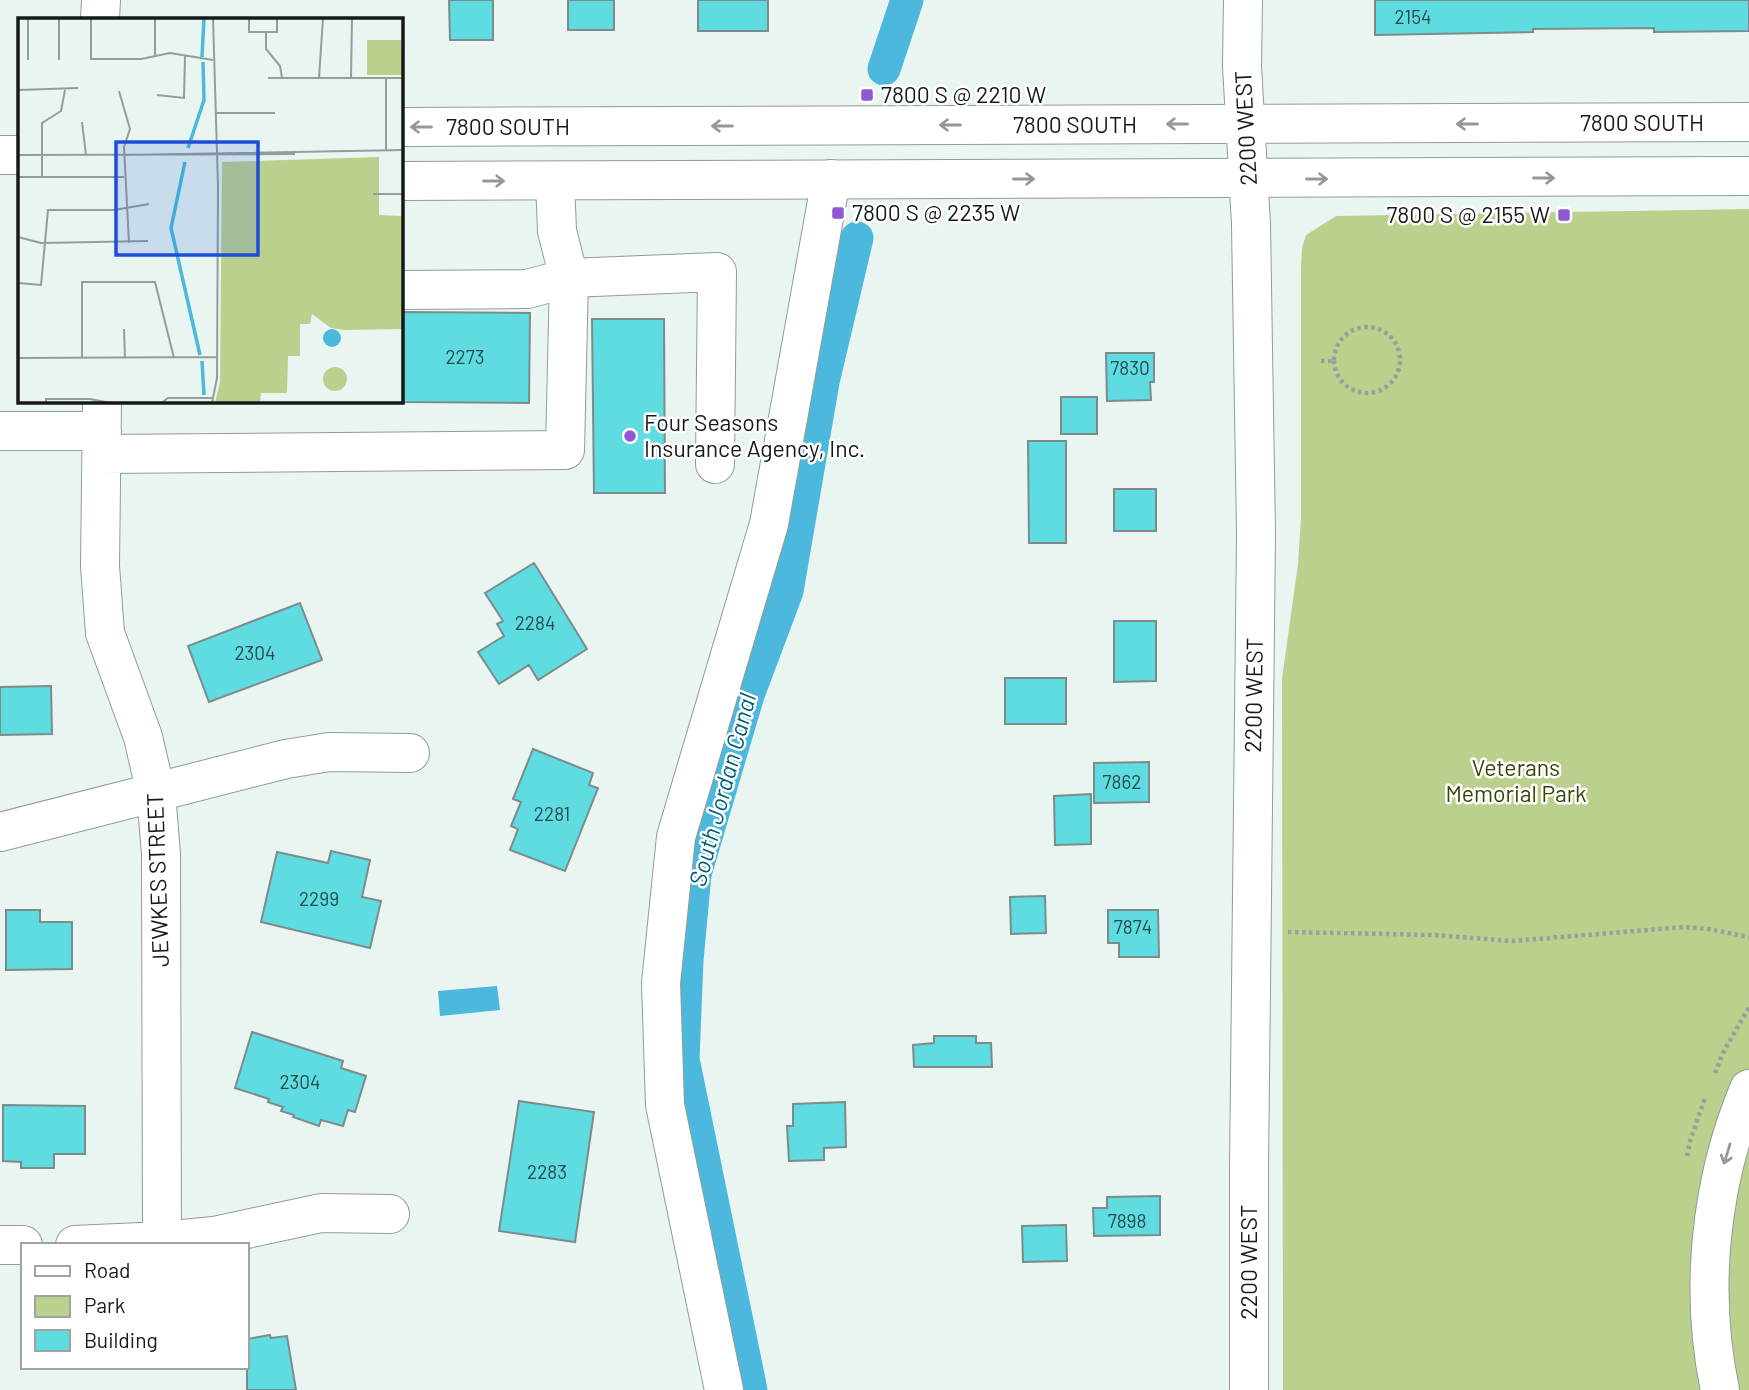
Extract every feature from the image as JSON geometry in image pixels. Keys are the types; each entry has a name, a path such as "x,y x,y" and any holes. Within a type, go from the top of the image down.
{"street":[{"path":"100,18 101,0"},
{"name":"2200 WEST","path":"1242,0 1256,534 1249,1390"},
{"name":"7800 SOUTH","path":"402,127 1749,122"},
{"path":"0,155 18,155"},
{"path":"402,181 1749,176"},
{"path":"724,1390 665,1105 661,983 676,838 769,524 831,179"},
{"path":"0,431 102,429 565,450 569,278 557,231 555,181"},
{"path":"402,289 527,289 569,278 717,272 715,464"},
{"name":"JEWKES STREET","path":"102,429 100,566 105,633 143,737 156,793 162,854 162,1241"},
{"path":"0,832 286,759 329,752 410,753"},
{"path":"1720,1390 1712,1329 1710,1277 1714,1223 1723,1166 1749,1089"},
{"path":"118,1243 214,1236 321,1213 390,1214"},
{"path":"0,1245 21,1245"}],"path":[{"path":"1369,328 1380,330 1395,344 1399,365 1396,376 1381,390 1359,393 1341,381 1334,361 1340,341 1348,333 1369,328"},
{"path":"1321,361 1334,361"},
{"path":"1288,932 1434,934 1512,941 1684,927 1749,937"}],"green space":[{"name":"Veterans Memorial Park","path":"1749,209 1749,1390 1283,1390 1282,679 1298,564 1301,518 1301,267 1306,235 1336,216"}],"water":[{"path":"497,986 500,1010 440,1016 438,991"}],"building":[{"path":"449,0 493,0 493,40 450,40"},
{"path":"568,0 614,0 614,30 568,30"},
{"path":"698,0 768,0 768,31 698,31"},
{"path":"1375,0 1749,0 1749,31 1654,32 1654,28 1533,29 1533,32 1375,35"},
{"path":"402,312 530,313 529,403 401,402"},
{"path":"592,319 664,319 665,493 594,493"},
{"path":"1106,353 1154,353 1154,382 1150,382 1151,400 1107,401"},
{"path":"1061,397 1097,397 1097,434 1061,434"},
{"path":"1028,441 1066,441 1066,543 1029,543"},
{"path":"1114,489 1156,489 1156,531 1114,531"},
{"path":"534,563 587,649 538,680 529,665 499,684 478,652 504,636 497,624 503,621 485,593"},
{"path":"300,603 322,660 209,702 188,646"},
{"path":"1114,621 1156,621 1156,681 1114,682"},
{"path":"1005,678 1066,678 1066,724 1005,724"},
{"path":"51,686 52,734 0,735 0,687"},
{"path":"533,749 593,773 589,785 598,788 565,871 510,850 518,829 511,826 521,802 513,799"},
{"path":"1149,762 1149,802 1094,803 1094,763"},
{"path":"1091,794 1091,844 1055,845 1054,796"},
{"path":"331,851 370,860 362,897 381,901 370,948 261,922 277,852 328,863"},
{"path":"1045,896 1046,933 1011,934 1010,897"},
{"path":"6,910 40,910 40,922 72,922 72,969 6,970"},
{"path":"1108,910 1158,910 1159,957 1119,957 1119,943 1108,943"},
{"path":"252,1032 343,1061 341,1068 366,1076 355,1112 348,1110 343,1126 321,1120 319,1126 293,1117 294,1115 281,1111 283,1107 268,1102 269,1099 235,1088"},
{"path":"934,1036 976,1036 976,1043 991,1043 992,1067 914,1067 913,1045 934,1043"},
{"path":"519,1101 594,1112 575,1242 499,1231"},
{"path":"845,1102 846,1147 824,1148 824,1160 789,1161 787,1126 793,1126 793,1104"},
{"path":"3,1105 85,1106 85,1154 54,1154 54,1168 21,1168 21,1162 3,1161"},
{"path":"1160,1196 1160,1235 1094,1236 1093,1208 1107,1208 1107,1197"},
{"path":"1066,1225 1067,1261 1023,1262 1022,1226"},
{"path":"270,1335 271,1338 287,1336 296,1390 247,1390 248,1339"}],"waterway":[{"name":"South Jordan Canal","path":"884,69 907,0"},
{"name":"South Jordan Canal","path":"751,1390 683,1059 687,960 695,874 748,695 787,591 823,382 857,238"}],"place":[{"name":"7800 S @ 2210 W","path":"867,95"},
{"name":"7800 S @ 2235 W","path":"838,213"},
{"name":"7800 S @ 2155 W","path":"1564,215"},
{"name":"Four Seasons Insurance Agency, Inc.","path":"630,436"}]}
